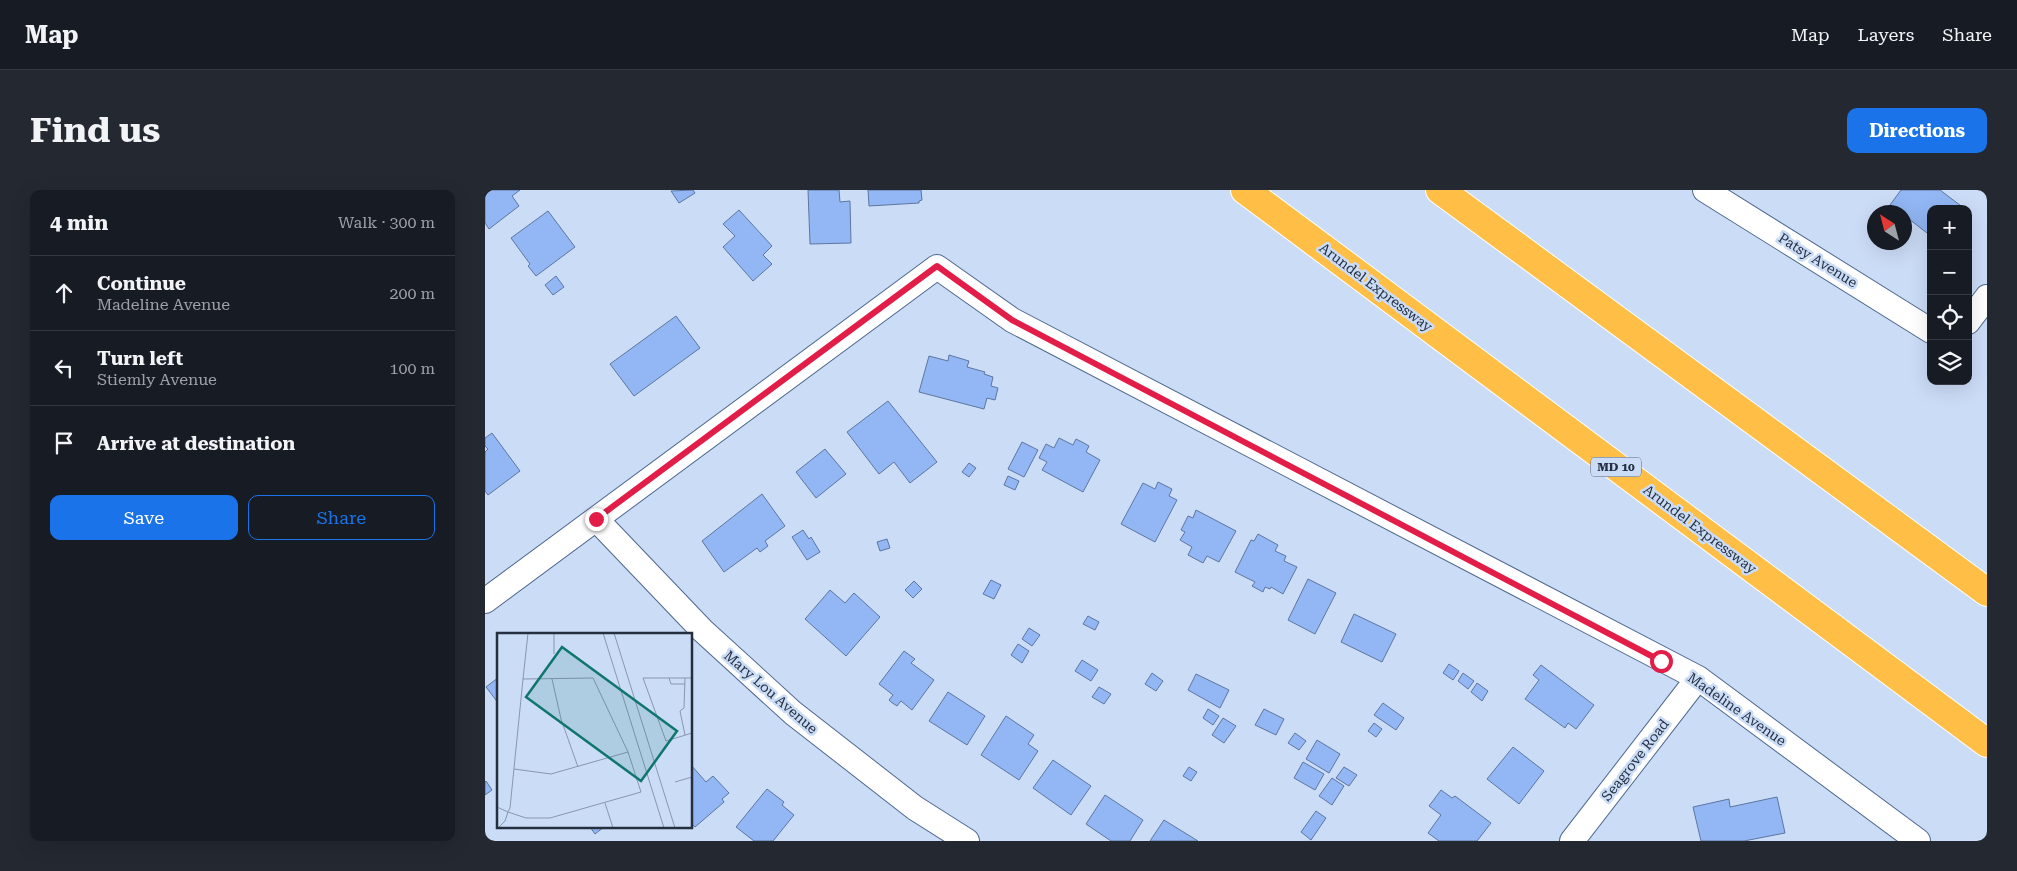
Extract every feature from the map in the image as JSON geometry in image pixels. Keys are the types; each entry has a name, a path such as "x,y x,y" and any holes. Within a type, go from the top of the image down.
{"highway":[{"name":"Arundel Expressway","path":"1245,190 1987,743"},
{"path":"1440,190 1987,592"}],"street":[{"name":"Patsy Avenue","path":"1705,190 1927,329"},
{"name":"Madeline Avenue","path":"596,519 937,266 1012,320 1698,678 1918,841"},
{"path":"1972,317 1987,297"},
{"path":"485,600 596,519"},
{"name":"Mary Lou Avenue","path":"596,519 701,630 793,713 915,808 967,841"},
{"name":"Seagrove Road","path":"1572,841 1698,678"}],"building":[{"path":"485,190 520,190 512,196 519,206 489,229 485,223"},
{"path":"693,190 695,193 679,203 671,191"},
{"path":"808,190 839,190 840,202 850,201 851,243 810,244"},
{"path":"868,190 921,190 922,200 919,203 869,206"},
{"path":"1901,190 1940,190 1960,205 1927,205 1927,233 1912,221 1912,205 1890,205"},
{"path":"739,210 772,246 763,255 772,264 753,281 723,247 735,236 723,224"},
{"path":"548,211 575,247 536,276 528,266 530,264 511,238"},
{"path":"556,276 564,287 553,295 545,285"},
{"path":"676,316 700,348 634,396 610,364"},
{"path":"949,355 969,361 967,367 985,372 984,374 993,377 991,386 998,388 995,400 987,398 984,409 919,392 929,356 948,361"},
{"path":"888,401 937,462 910,483 894,462 879,474 847,432"},
{"path":"492,433 520,471 488,495 485,491 485,452 488,449 485,446 485,438"},
{"path":"1059,438 1073,445 1076,439 1082,442 1089,446 1086,452 1100,460 1083,492 1042,470 1047,462 1039,458 1046,444 1054,448"},
{"path":"1022,442 1038,450 1024,477 1008,469"},
{"path":"825,449 846,474 816,498 796,472"},
{"path":"969,463 976,468 969,477 962,472"},
{"path":"1008,476 1019,481 1015,490 1004,485"},
{"path":"1158,482 1172,489 1169,496 1177,500 1155,542 1121,524 1143,483 1155,489"},
{"path":"762,494 785,526 765,541 768,546 760,552 757,548 724,572 702,541"},
{"path":"1196,510 1236,531 1219,562 1207,556 1203,563 1188,555 1192,547 1180,540 1185,532 1181,530 1188,516 1193,518"},
{"path":"803,530 809,539 811,537 820,552 807,560 792,537"},
{"path":"1258,534 1278,545 1275,551 1286,556 1284,561 1297,567 1283,594 1271,587 1270,589 1265,587 1263,592 1252,586 1255,582 1235,572 1251,540 1254,541"},
{"path":"887,539 890,548 880,551 877,542"},
{"path":"1308,579 1336,593 1315,634 1288,620"},
{"path":"991,580 1001,585 994,599 983,594"},
{"path":"914,581 922,589 913,598 905,590"},
{"path":"830,590 845,603 854,593 880,617 846,656 805,619"},
{"path":"1354,614 1396,634 1382,662 1341,642"},
{"path":"1088,616 1099,622 1095,630 1083,624"},
{"path":"1029,628 1040,635 1032,646 1022,639"},
{"path":"1018,644 1029,651 1022,663 1011,655"},
{"path":"904,651 915,659 911,663 934,680 912,710 901,701 897,706 891,702 889,700 893,695 879,684"},
{"path":"1082,660 1098,670 1091,681 1075,671"},
{"path":"1449,664 1459,671 1453,680 1443,673"},
{"path":"1541,665 1594,705 1576,729 1568,723 1565,728 1525,699 1539,680 1533,675"},
{"path":"1152,673 1163,681 1156,691 1145,684"},
{"path":"1463,673 1474,681 1468,689 1458,681"},
{"path":"1196,674 1229,690 1220,708 1188,690"},
{"path":"497,679 497,701 486,687"},
{"path":"1477,683 1488,691 1482,701 1471,692"},
{"path":"1099,687 1111,694 1104,704 1092,697"},
{"path":"948,692 985,716 967,745 929,721"},
{"path":"1383,703 1404,718 1396,730 1374,715"},
{"path":"1208,709 1219,716 1213,725 1203,718"},
{"path":"1264,709 1284,719 1276,735 1255,725"},
{"path":"1006,716 1034,735 1028,744 1038,751 1019,780 981,755"},
{"path":"1223,718 1236,726 1224,743 1212,735"},
{"path":"1374,723 1382,729 1376,737 1368,731"},
{"path":"1295,733 1306,741 1299,750 1288,743"},
{"path":"1317,740 1340,754 1329,773 1306,759"},
{"path":"1513,747 1544,771 1519,804 1487,779"},
{"path":"1053,760 1091,786 1071,815 1033,788"},
{"path":"1303,762 1324,774 1315,790 1294,778"},
{"path":"693,767 706,782 713,776 729,793 722,799 724,802 695,827 693,825"},
{"path":"1189,767 1197,772 1191,781 1183,776"},
{"path":"1344,767 1357,775 1349,786 1336,778"},
{"path":"1332,778 1344,786 1332,805 1319,796"},
{"path":"485,782 492,790 485,795"},
{"path":"767,789 784,802 782,805 794,815 773,841 754,841 736,827"},
{"path":"1441,790 1452,798 1455,796 1491,823 1477,841 1439,841 1428,833 1441,815 1429,806"},
{"path":"1105,795 1143,820 1130,841 1111,841 1086,824"},
{"path":"1777,797 1785,833 1744,841 1701,841 1693,807 1729,799 1730,807"},
{"path":"1316,811 1326,818 1311,840 1301,832"},
{"path":"1164,820 1198,841 1150,841"},
{"path":"591,828 603,828 595,834"}],"route":[{"path":"596,519 937,266 1012,320 1265,451 1661,661"}]}
